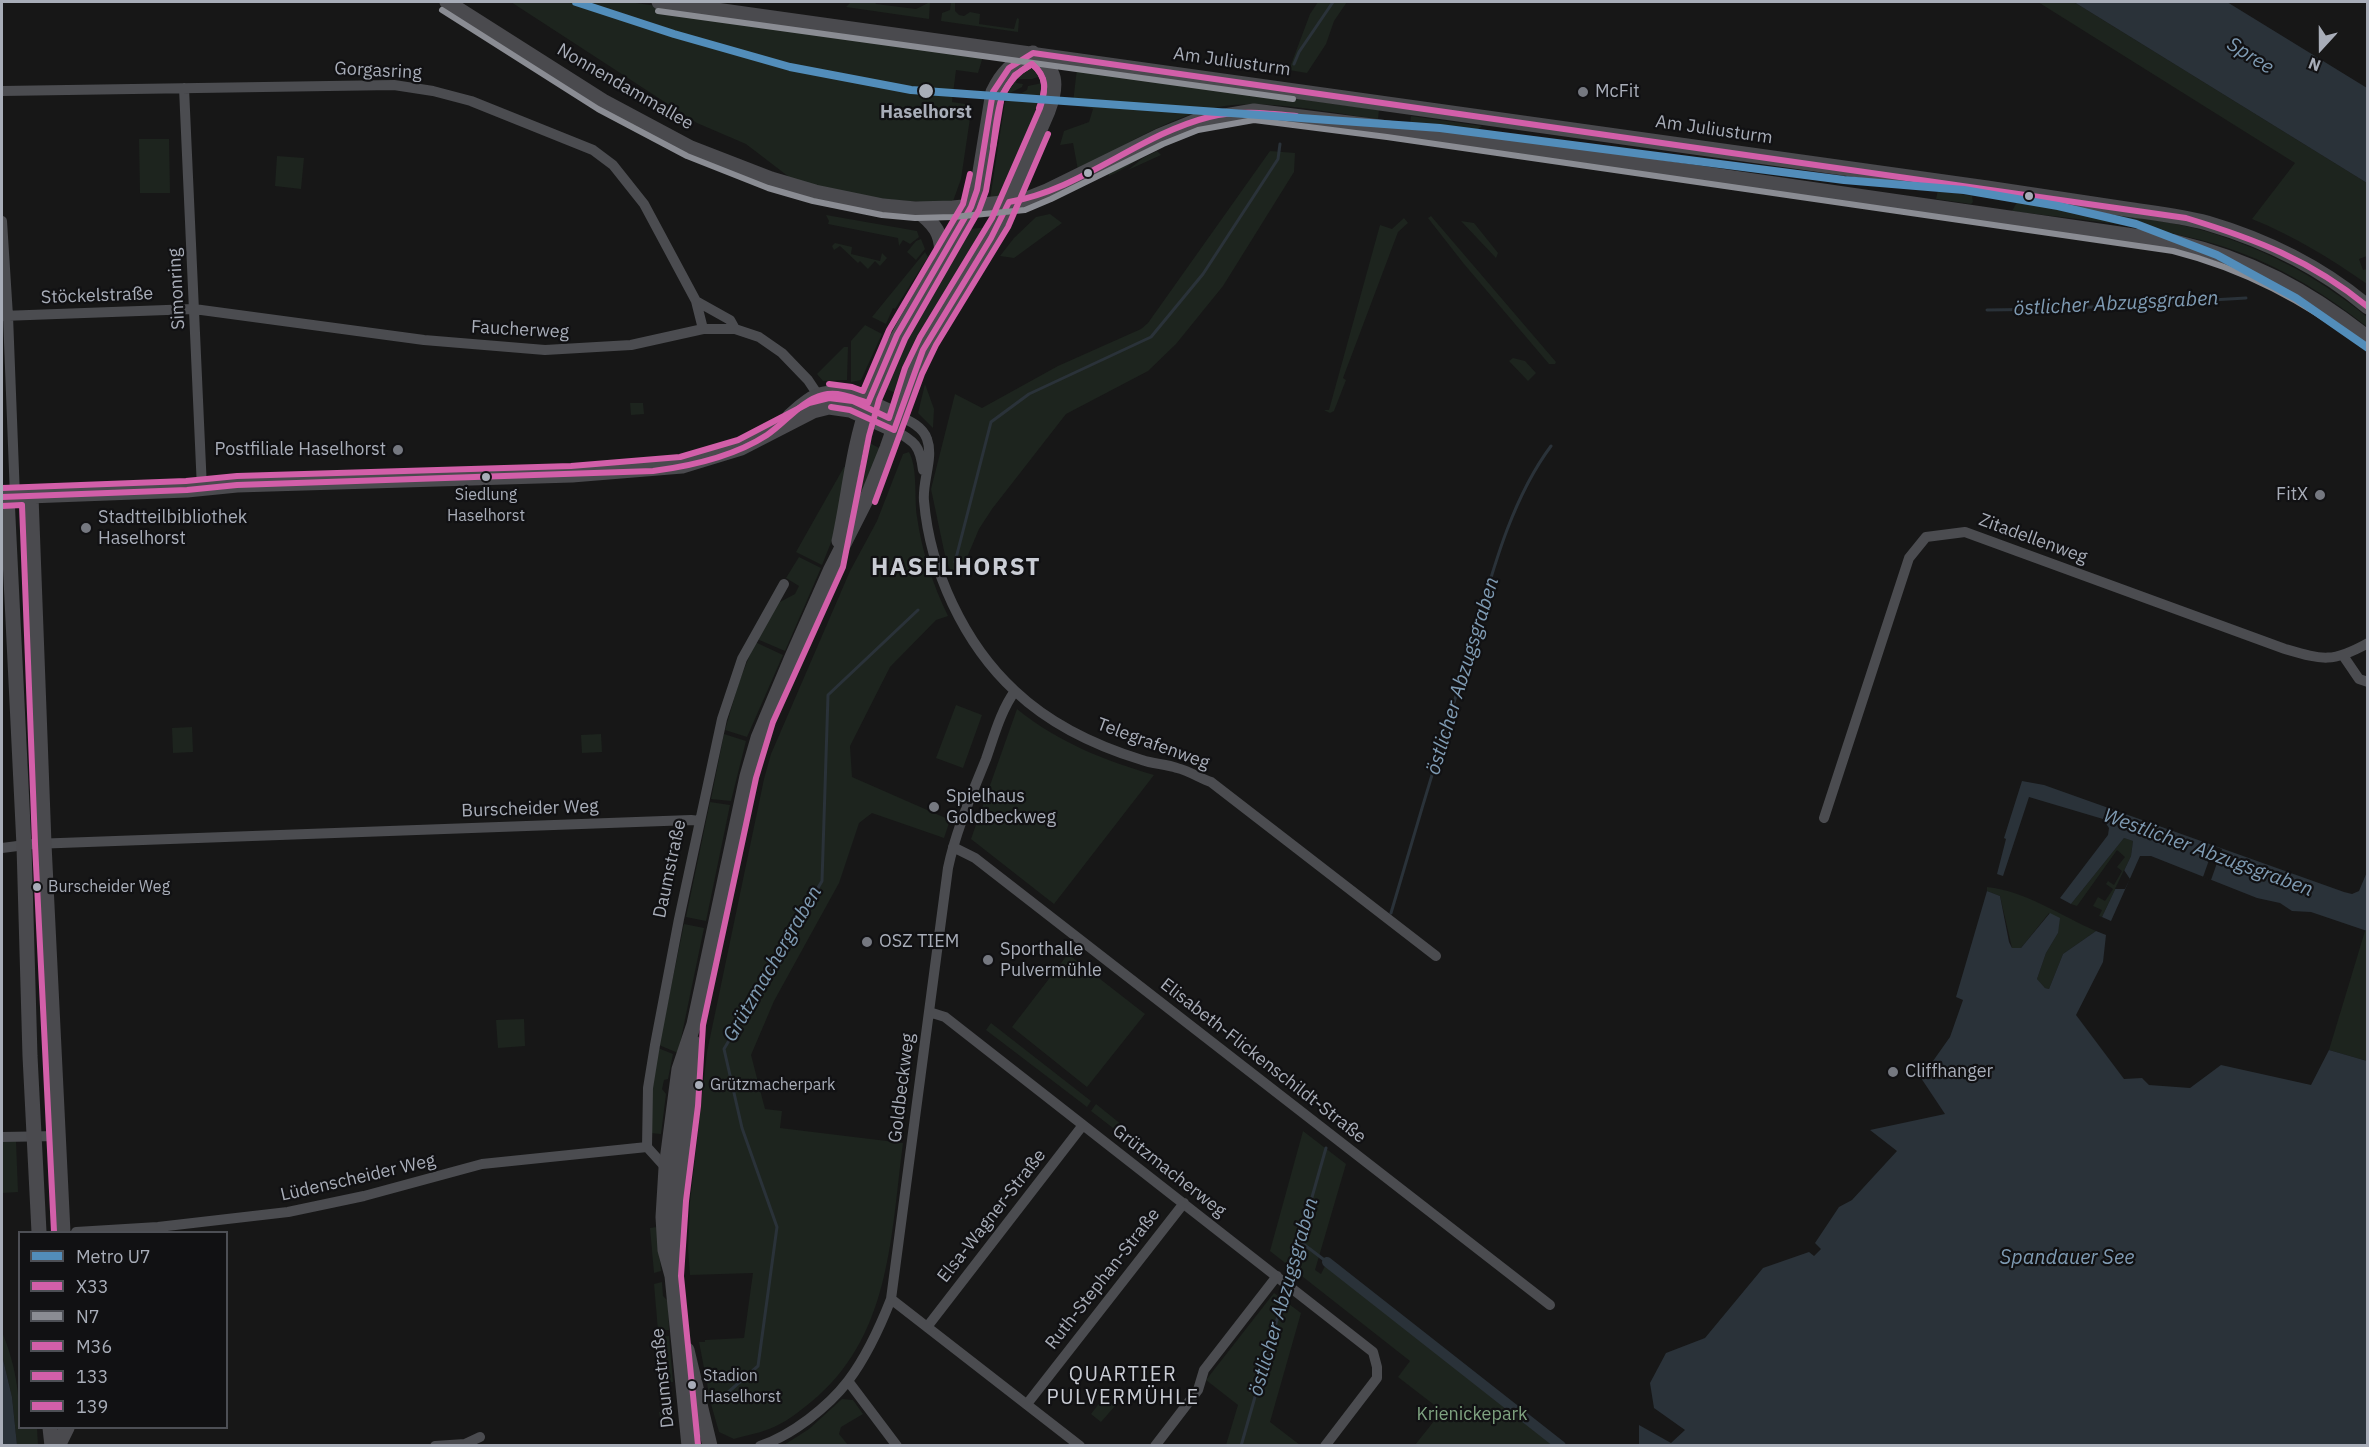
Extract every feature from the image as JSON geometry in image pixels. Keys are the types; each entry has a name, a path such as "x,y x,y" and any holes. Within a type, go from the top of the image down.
{"main road":[{"name":"Nonnendammallee","path":"447,2 631,118 691,148 762,176 814,192 854,201 915,209 971,207 1009,202"},
{"path":"659,2 1034,53"},
{"name":"Am Juliusturm","path":"1034,53 2186,218 2235,232 2305,264 2350,292 2367,307"},
{"name":"Daumstraße","path":"689,1446 672,1276 665,1250 663,1217 666,1168 680,1069 694,1024 747,776 756,744 834,564 866,500 897,423 914,371 928,341 989,242 1009,202 1054,93 1050,69 1034,53 1011,66 1000,77 993,92 977,190 971,207 897,335 866,409 834,564"},
{"path":"1388,128 1392,104"},
{"path":"1009,202 1022,201 1047,191 1159,136 1196,121 1254,111 1388,128 2175,242 2228,257 2268,273 2303,291 2367,338"},
{"path":"915,209 931,220 938,231 942,242 941,261"},
{"path":"772,432 805,403 818,395 839,393 866,409 897,423"},
{"path":"39,1231 8,497 202,489 248,484 572,475 654,470 691,464 723,455 753,443 820,408 866,409"},
{"path":"32,496 44,844 63,1231"},
{"name":"Daumstraße","path":"672,1276 677,1200 689,1105 694,1024"},
{"name":"Daumstraße","path":"675,1306 686,1341 710,1446"},
{"path":"50,1429 52,1446"},
{"path":"58,1446 66,1429"}],"street":[{"name":"Gorgasring","path":"2,91 394,85 432,91 471,101 593,150 612,165 644,204 696,301 703,329"},
{"name":"Simonring","path":"184,88 202,489"},
{"path":"2,220 8,497"},
{"path":"696,301 730,320 735,329"},
{"name":"Stöckelstraße","path":"5,316 194,309"},
{"name":"Faucherweg","path":"194,309 424,340 536,350 575,350 631,345 703,329 735,329 759,337 782,353 813,386 818,395"},
{"name":"Telegrafenweg","path":"897,423 919,449 924,479 924,503 932,543 951,599 982,653 1015,691 1045,715 1094,743 1142,760 1178,768 1210,782 1436,956"},
{"name":"Zitadellenweg","path":"1824,818 1909,558 1926,537 1965,532 2285,649 2316,658 2344,657"},
{"name":"Daumstraße","path":"647,1147 648,1088 655,1045 720,725 736,673 784,584"},
{"path":"2367,643 2344,657 2359,679 2367,682"},
{"name":"Goldbeckweg","path":"760,1446 802,1423 848,1381 881,1325 891,1299 948,868 953,847 1008,700 1015,691"},
{"name":"Burscheider Weg","path":"2,848 44,844 700,821"},
{"name":"Elisabeth-Flickenschildt-Straße","path":"953,847 975,858 1550,1305"},
{"name":"Grützmacherweg","path":"929,1011 945,1017 1372,1352 1377,1367 1377,1378 1325,1446"},
{"name":"Elsa-Wagner-Straße","path":"927,1327 1083,1125"},
{"path":"2,1137 58,1136"},
{"path":"647,1147 666,1168"},
{"name":"Lüdenscheider Weg","path":"103,1231 170,1226 288,1212 364,1196 482,1164 647,1147"},
{"name":"Ruth-Stephan-Straße","path":"1027,1404 1184,1203"},
{"path":"1155,1446 1198,1390 1204,1370 1280,1279"},
{"path":"891,1299 1080,1446"},
{"path":"848,1381 897,1446"},
{"path":"435,1446 465,1444 480,1437"}],"green space":[{"path":"511,2 629,2 984,53 978,73 956,70 952,102 972,105 961,179 952,204 865,198 793,180 746,144 697,123"},
{"path":"851,2 875,2 876,4 916,9 930,2 929,19 846,7"},
{"path":"951,2 955,2 955,11 959,15 964,16 970,12 980,14 979,24 1014,29 1017,18 1019,19 1018,32 941,21 942,13 950,10"},
{"path":"1318,2 1347,2 1334,21 1326,44 1307,73 1289,70 1310,14"},
{"path":"2038,2 2074,2 2367,183 2367,256 2359,259 2363,270 2367,269 2367,284 2311,248 2252,219 2295,163"},
{"path":"1027,65 1035,67 1045,75 1032,79 1017,79 1016,83 1023,84 1022,87 998,99 1012,74"},
{"path":"1077,68 1379,110 1378,119 1274,105 1233,105 1214,108 1161,126 1078,170 1073,143 1060,145 1064,131 1089,122 1093,109 1073,103"},
{"path":"1047,82 1048,93 1004,195 990,199 1005,102 1027,90 1028,86"},
{"path":"1411,116 1482,126 1473,133 1410,125"},
{"path":"139,139 169,139 170,193 140,193"},
{"path":"1154,147 1156,149 1109,176 1108,173"},
{"path":"1157,151 1161,155 1128,170 1143,158"},
{"path":"1270,151 1295,153 1294,172 1223,286 1176,344 1148,371 1066,414 992,509 979,529 963,567 953,576 946,560 931,489 955,394 982,408 1058,366 1141,329 1148,323"},
{"path":"277,156 304,158 301,189 275,186"},
{"path":"1938,190 1972,196 1973,202 1971,204 1936,199"},
{"path":"2017,202 2151,219 2194,228 2241,243 2307,275 2348,302 2367,317 2367,327 2296,278 2236,251 2165,232 2012,211"},
{"path":"1050,214 1062,223 1014,258 1000,256 1014,238 1036,217"},
{"path":"826,215 917,231 919,237 910,244 903,240 899,246 898,238 828,224"},
{"path":"1431,216 1556,362 1555,364 1549,364 1464,264 1428,218"},
{"path":"1404,218 1408,223 1398,232 1343,378 1346,380 1334,411 1330,413 1324,410 1329,410 1380,225 1392,229"},
{"path":"1461,221 1474,223 1498,253 1496,258"},
{"path":"989,227 920,339 898,394 882,387 904,337 969,229"},
{"path":"921,239 925,249 916,260 907,252 916,241"},
{"path":"835,243 852,247 851,254 880,261 882,253 887,258 880,266 875,261 868,269 840,246 834,250 832,246"},
{"path":"925,252 928,257 895,309 893,308 886,324 872,317"},
{"path":"865,325 882,334 861,380 851,382 851,341"},
{"path":"844,347 848,347 847,380 823,381 817,374"},
{"path":"1513,358 1525,361 1536,373 1528,381 1509,361"},
{"path":"925,384 934,409 933,428 918,413"},
{"path":"630,403 643,403 644,414 631,415"},
{"path":"864,440 881,449 848,529"},
{"name":"Grützmacherpark","path":"909,452 914,467 917,517 925,556 948,616 936,620 890,667 850,746 852,777 950,820 944,838 872,813 859,823 839,883 774,1001 751,1055 765,1109 782,1111 780,1128 903,1143 890,1245 874,1311 860,1342 842,1370 818,1396 786,1421 764,1431 734,1439 719,1432 699,1342 744,1338 753,1273 690,1275 688,1249 690,1202 707,1052 771,754 850,571 877,521 903,454"},
{"path":"844,467 849,467 832,540 822,565 796,552"},
{"path":"799,557 821,568 785,651 757,639 778,603 795,594 799,586 786,578"},
{"path":"755,642 783,655 747,737 725,730 739,682"},
{"path":"956,705 982,715 963,768 936,758"},
{"path":"1017,709 1049,732 1082,749 1154,775 1054,904 971,839"},
{"path":"192,727 193,752 173,753 172,728"},
{"path":"601,734 602,752 582,753 581,735"},
{"path":"724,734 746,741 731,801 711,799"},
{"path":"710,802 730,805 706,921 686,917"},
{"path":"2124,838 2133,841 2131,856 2102,917 2099,916 2102,910 2093,906 2098,897 2105,901 2113,889 2106,884 2108,881 2114,885 2122,871 2117,867 2125,857 2117,850 2077,906 2071,904"},
{"path":"1987,887 2016,893 2096,931 2063,954 2049,989 2037,979 2046,953 2058,933 2049,913 2021,948 2012,948 2000,896 1987,891"},
{"path":"684,924 704,928 678,1053 659,1045"},
{"path":"2365,931 2367,931 2367,1061 2329,1050"},
{"path":"1068,954 1145,1014 1087,1087 1012,1027"},
{"path":"524,1019 525,1046 498,1048 496,1020"},
{"path":"991,1023 1091,1101 1087,1107 986,1030"},
{"path":"658,1048 673,1054 668,1079 664,1080 662,1089 666,1094 661,1134 650,1133 651,1099"},
{"path":"1096,1104 1127,1129 1122,1135 1091,1111"},
{"name":"Krienickepark","path":"1303,1131 1346,1164 1315,1270 1321,1274 1327,1262 1561,1445 1415,1445 1442,1411 1398,1377 1410,1361 1270,1251"},
{"path":"16,1141 18,1192 2,1193 2,1142"},
{"path":"657,1227 661,1271 654,1273 650,1228"},
{"path":"662,1282 663,1296 668,1301 669,1330 658,1331 654,1284"},
{"path":"1274,1293 1301,1313 1270,1422 1300,1445 1226,1445 1238,1405 1206,1380"},
{"path":"2,1332 16,1379 18,1429 37,1429 38,1445 17,1445 12,1397 2,1355"},
{"path":"669,1336 673,1382 669,1382 662,1371 660,1337"},
{"path":"660,1391 668,1391 672,1422 661,1423"},
{"path":"1104,1397 1115,1406 1101,1422 1091,1414"},
{"path":"842,1399 853,1400 863,1414 841,1427 839,1434 848,1445 784,1445 809,1429"}],"water":[{"name":"Spree","path":"2074,2 2227,2 2367,88 2367,183"},
{"name":"Westlicher Abzugsgraben","path":"2022,781 2044,785 2344,892 2352,894 2359,891 2367,872 2367,931 2311,912 2292,911 2280,903 2257,898 2151,856 2140,856 2111,921 2102,917 2131,856 2133,841 2124,838 2071,904 2060,898 2108,835 2109,828 2103,819 2029,797 2003,876 1997,874 2006,839 2004,838"},
{"name":"Spandauer See","path":"1987,891 2000,896 2012,948 2021,948 2050,913 2060,918 2058,933 2046,953 2037,979 2045,988 2049,989 2063,954 2096,931 2106,935 2103,962 2076,1015 2124,1079 2142,1078 2149,1085 2190,1088 2221,1065 2311,1085 2329,1050 2367,1061 2367,1445 1639,1446 1639,1425 1671,1443 1685,1430 1654,1408 1650,1383 1666,1353 1705,1338 1763,1268 1809,1252 1814,1256 1821,1249 1815,1243 1839,1207 1852,1200 1897,1151 1870,1130 1945,1114 1921,1078 1950,1037 1963,1000 1956,997"},
{"path":"2,1355 12,1397 17,1445 2,1445"}],"pier":[{"path":"2214,846 2222,849 2211,880 2203,877"},
{"path":"2124,870 2130,879 2125,889 2115,889"}],"waterway":[{"name":"Grützmachergraben","path":"1294,64 1299,52 1333,2"},
{"name":"Grützmachergraben","path":"955,562 991,422 1029,394 1151,337 1203,274 1278,159 1280,144"},
{"name":"östlicher Abzugsgraben","path":"1987,310 2058,309 2246,298"},
{"name":"östlicher Abzugsgraben","path":"1391,913 1501,547 1522,494 1551,446"},
{"name":"Grützmachergraben","path":"717,1402 758,1366 777,1227 742,1128 724,1049 822,881 828,695 918,610"},
{"name":"östlicher Abzugsgraben","path":"1241,1446 1326,1148"},
{"path":"1298,1240 1327,1262"},
{"path":"1327,1262 1561,1446"}],"metro line":[{"name":"U7","path":"576,2 674,34 790,67 911,90 1440,128 1844,180 1964,190 2058,206 2136,224 2217,255 2296,298 2368,348"}],"transit line":[{"name":"N7","path":"442,10 598,109 687,156 768,188 813,201 882,215 915,218 953,217 1025,210 1163,144 1198,130 1254,120 1387,137 2173,251 2224,267 2273,288 2318,314 2363,345"},
{"name":"N7","path":"658,11 1293,99"},
{"name":"X33","path":"2,497 187,490 237,485 653,471 726,455 754,443 808,402 823,395 840,394 868,403 897,335 971,207 977,190 993,92 1009,68 1033,53 2186,218 2236,234 2304,264 2368,307"},
{"name":"M36","path":"698,1445 681,1276 686,1201 698,1106 703,1025 756,778 773,722 843,567 869,436 879,400 905,339 979,210 986,191 1002,95 1015,75 1032,64 1041,74 1044,84 1039,108"},
{"name":"133","path":"2,488 186,481 237,476 571,466 680,457 738,440 809,403 829,398 853,401 889,418 905,368 920,337 992,218 1040,108 1044,84 1032,64 1020,72 1006,89 998,110 993,147"},
{"name":"X33","path":"831,407 850,410 894,430 923,350 991,238 1009,202 1035,196 1061,186 1158,136 1209,117 1241,113 1296,116"},
{"name":"M36","path":"875,502 922,374 936,345 1008,227 1048,134"},
{"name":"133","path":"829,384 863,391 889,330 963,204 970,174"},
{"name":"139","path":"2,506 22,505 35,844 54,1231"}],"place":[{"name":"Haselhorst","path":"926,91"},
{"name":"McFit","path":"1583,92"},
{"name":"Postfiliale Haselhorst","path":"398,450"},
{"name":"Siedlung Haselhorst","path":"486,477"},
{"name":"FitX","path":"2320,495"},
{"name":"Stadtteilbibliothek Haselhorst","path":"86,528"},
{"name":"Spielhaus Goldbeckweg","path":"934,807"},
{"name":"Burscheider Weg","path":"37,887"},
{"name":"OSZ TIEM","path":"867,942"},
{"name":"Sporthalle Pulvermühle","path":"988,960"},
{"name":"Cliffhanger","path":"1893,1072"},
{"name":"Grützmacherpark","path":"699,1085"},
{"name":"Stadion Haselhorst","path":"692,1385"}],"district":[{"name":"HASELHORST","path":"956,568"},
{"name":"QUARTIER PULVERMÜHLE","path":"1123,1386"}]}
